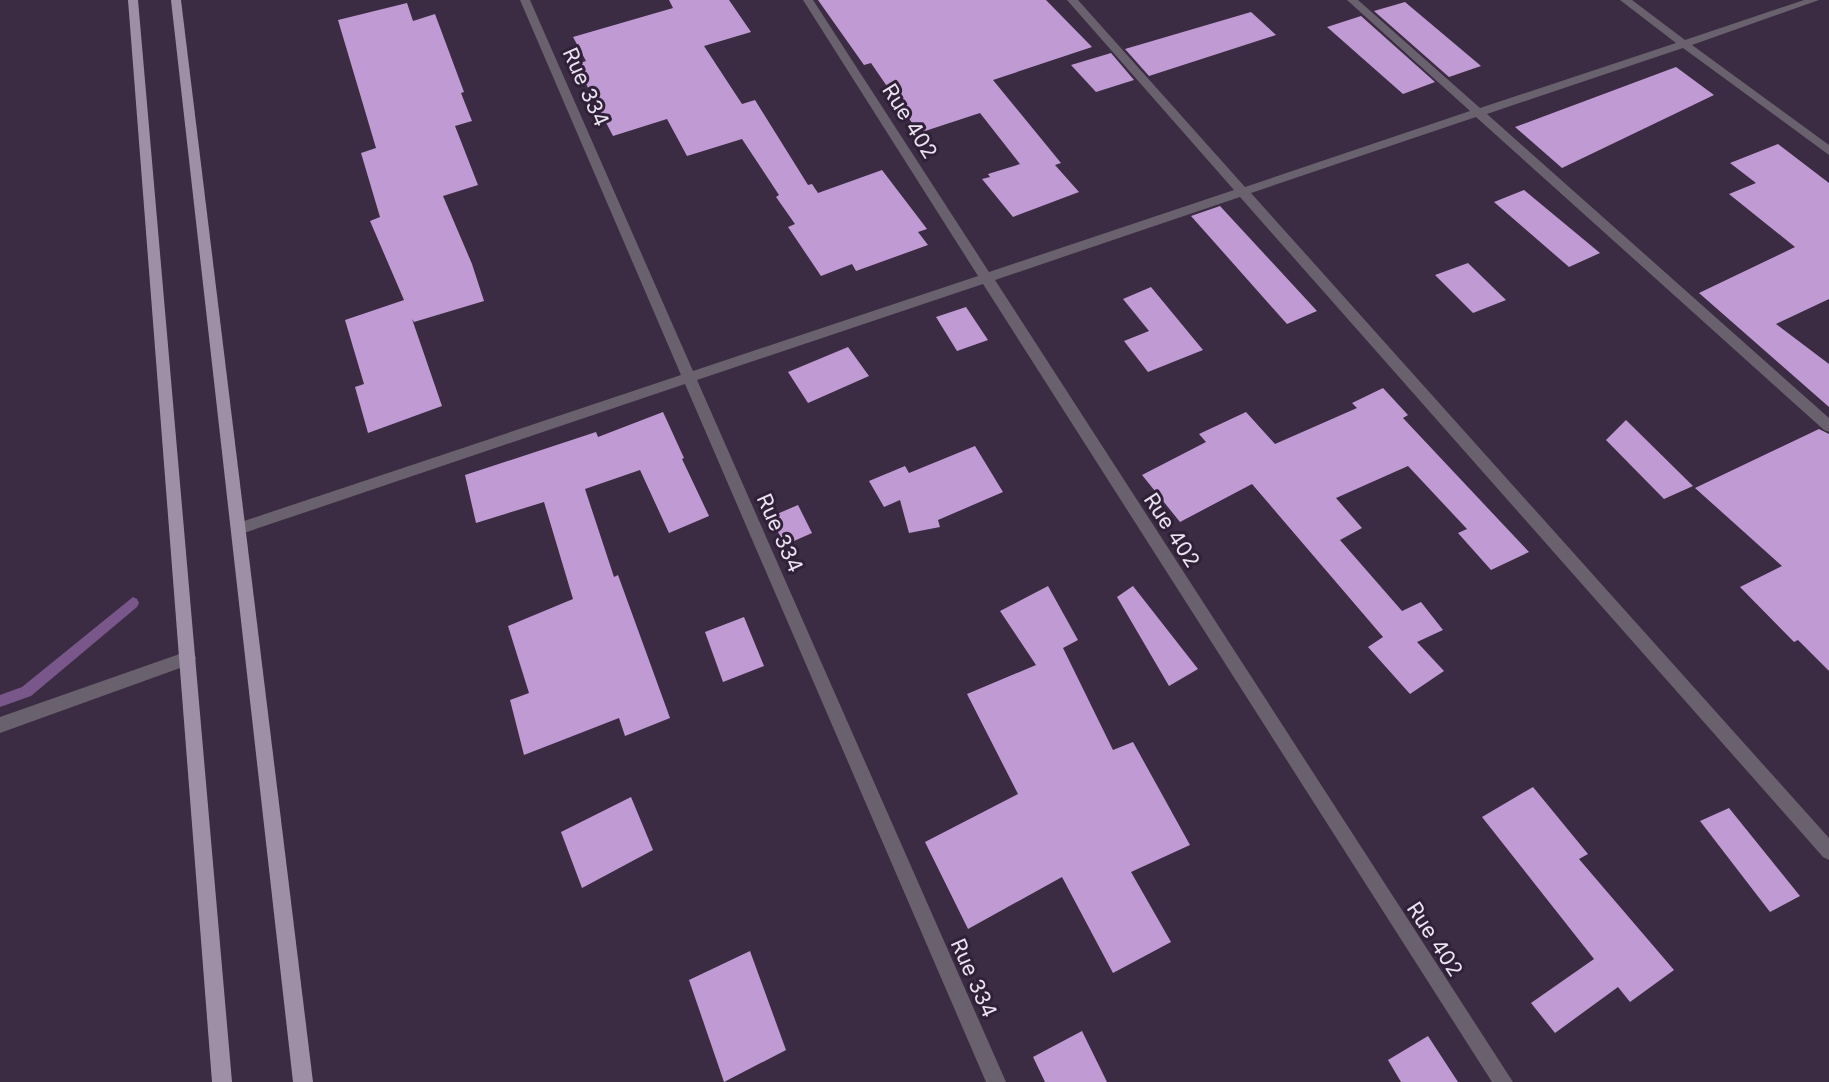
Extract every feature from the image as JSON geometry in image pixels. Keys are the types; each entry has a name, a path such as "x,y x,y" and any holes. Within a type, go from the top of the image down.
{"main road":[{"path":"133,0 222,1082"},
{"path":"176,0 303,1082"}],"street":[{"name":"Rue 334","path":"525,0 996,1082"},
{"name":"Rue 402","path":"808,0 1503,1082"},
{"path":"1072,0 1829,851"},
{"path":"1352,0 1829,426"},
{"path":"1625,0 1829,151"},
{"path":"238,529 1814,0"},
{"path":"0,725 188,658"}],"building":[{"path":"669,0 729,0 751,32 704,46 742,104 755,100 808,185 812,184 818,193 882,170 927,229 918,232 928,245 856,271 852,264 821,276 788,227 795,224 776,197 779,195 742,139 687,156 667,119 613,136 584,80 588,79 580,63 586,61 573,37 673,8"},
{"path":"818,0 1046,0 1092,47 993,80 1061,163 1055,165 1079,192 1013,217 982,179 990,177 988,174 1020,164 980,113 919,133 871,63 864,65"},
{"path":"1405,2 1481,66 1449,77 1374,11"},
{"path":"407,3 413,21 435,14 464,92 461,93 472,121 455,126 478,185 443,196 472,264 484,301 414,322 412,319 442,406 368,433 355,387 364,384 345,320 404,300 370,221 380,217 361,153 376,148 338,20"},
{"path":"1251,12 1276,35 1149,76 1125,49"},
{"path":"1361,16 1435,82 1403,94 1327,27"},
{"path":"1111,53 1134,80 1096,92 1071,65"},
{"path":"1676,67 1714,95 1562,168 1515,127"},
{"path":"1778,144 1829,183 1829,299 1776,324 1829,364 1829,407 1699,293 1795,247 1729,194 1756,183 1730,163"},
{"path":"1524,190 1600,253 1569,267 1494,202"},
{"path":"1220,206 1317,311 1287,324 1191,216"},
{"path":"1468,263 1506,300 1473,313 1435,275"},
{"path":"1151,287 1203,350 1148,372 1124,341 1149,331 1123,299"},
{"path":"966,307 988,340 957,351 936,317"},
{"path":"848,347 869,376 808,403 788,372"},
{"path":"1383,388 1408,415 1403,418 1529,552 1491,570 1458,533 1467,529 1408,466 1336,498 1362,528 1340,540 1402,611 1421,602 1443,630 1417,642 1444,671 1410,694 1368,647 1383,637 1252,484 1180,522 1142,475 1206,442 1199,434 1246,412 1275,444 1357,408 1352,403"},
{"path":"663,412 709,516 669,533 640,470 585,489 614,577 618,575 670,718 625,736 619,718 524,755 510,700 529,693 508,626 573,599 544,502 476,523 465,475 596,432 598,437"},
{"path":"1626,420 1693,486 1664,499 1606,440"},
{"path":"1819,429 1829,434 1829,671 1798,640 1794,642 1740,587 1782,566 1695,488"},
{"path":"975,446 1003,492 938,520 940,527 909,533 900,500 884,507 869,481 905,466 909,473"},
{"path":"798,505 812,533 785,545 770,517"},
{"path":"1048,586 1078,640 1063,648 1113,750 1133,742 1190,845 1131,872 1171,942 1113,973 1062,877 968,929 925,842 1018,794 967,694 1036,665 1000,611"},
{"path":"1133,586 1198,669 1169,686 1117,597"},
{"path":"744,617 764,666 723,682 705,632"},
{"path":"1533,787 1588,854 1579,859 1674,970 1630,1002 1618,987 1555,1033 1531,1003 1594,959 1482,817"},
{"path":"631,797 653,850 582,888 561,832"},
{"path":"1729,808 1800,896 1770,912 1700,821"},
{"path":"750,951 786,1050 724,1082 689,980"},
{"path":"1082,1031 1107,1082 1045,1082 1033,1057"},
{"path":"1428,1036 1458,1082 1401,1082 1388,1060"}],"waterway":[{"path":"0,701 26,692 133,603"}]}
